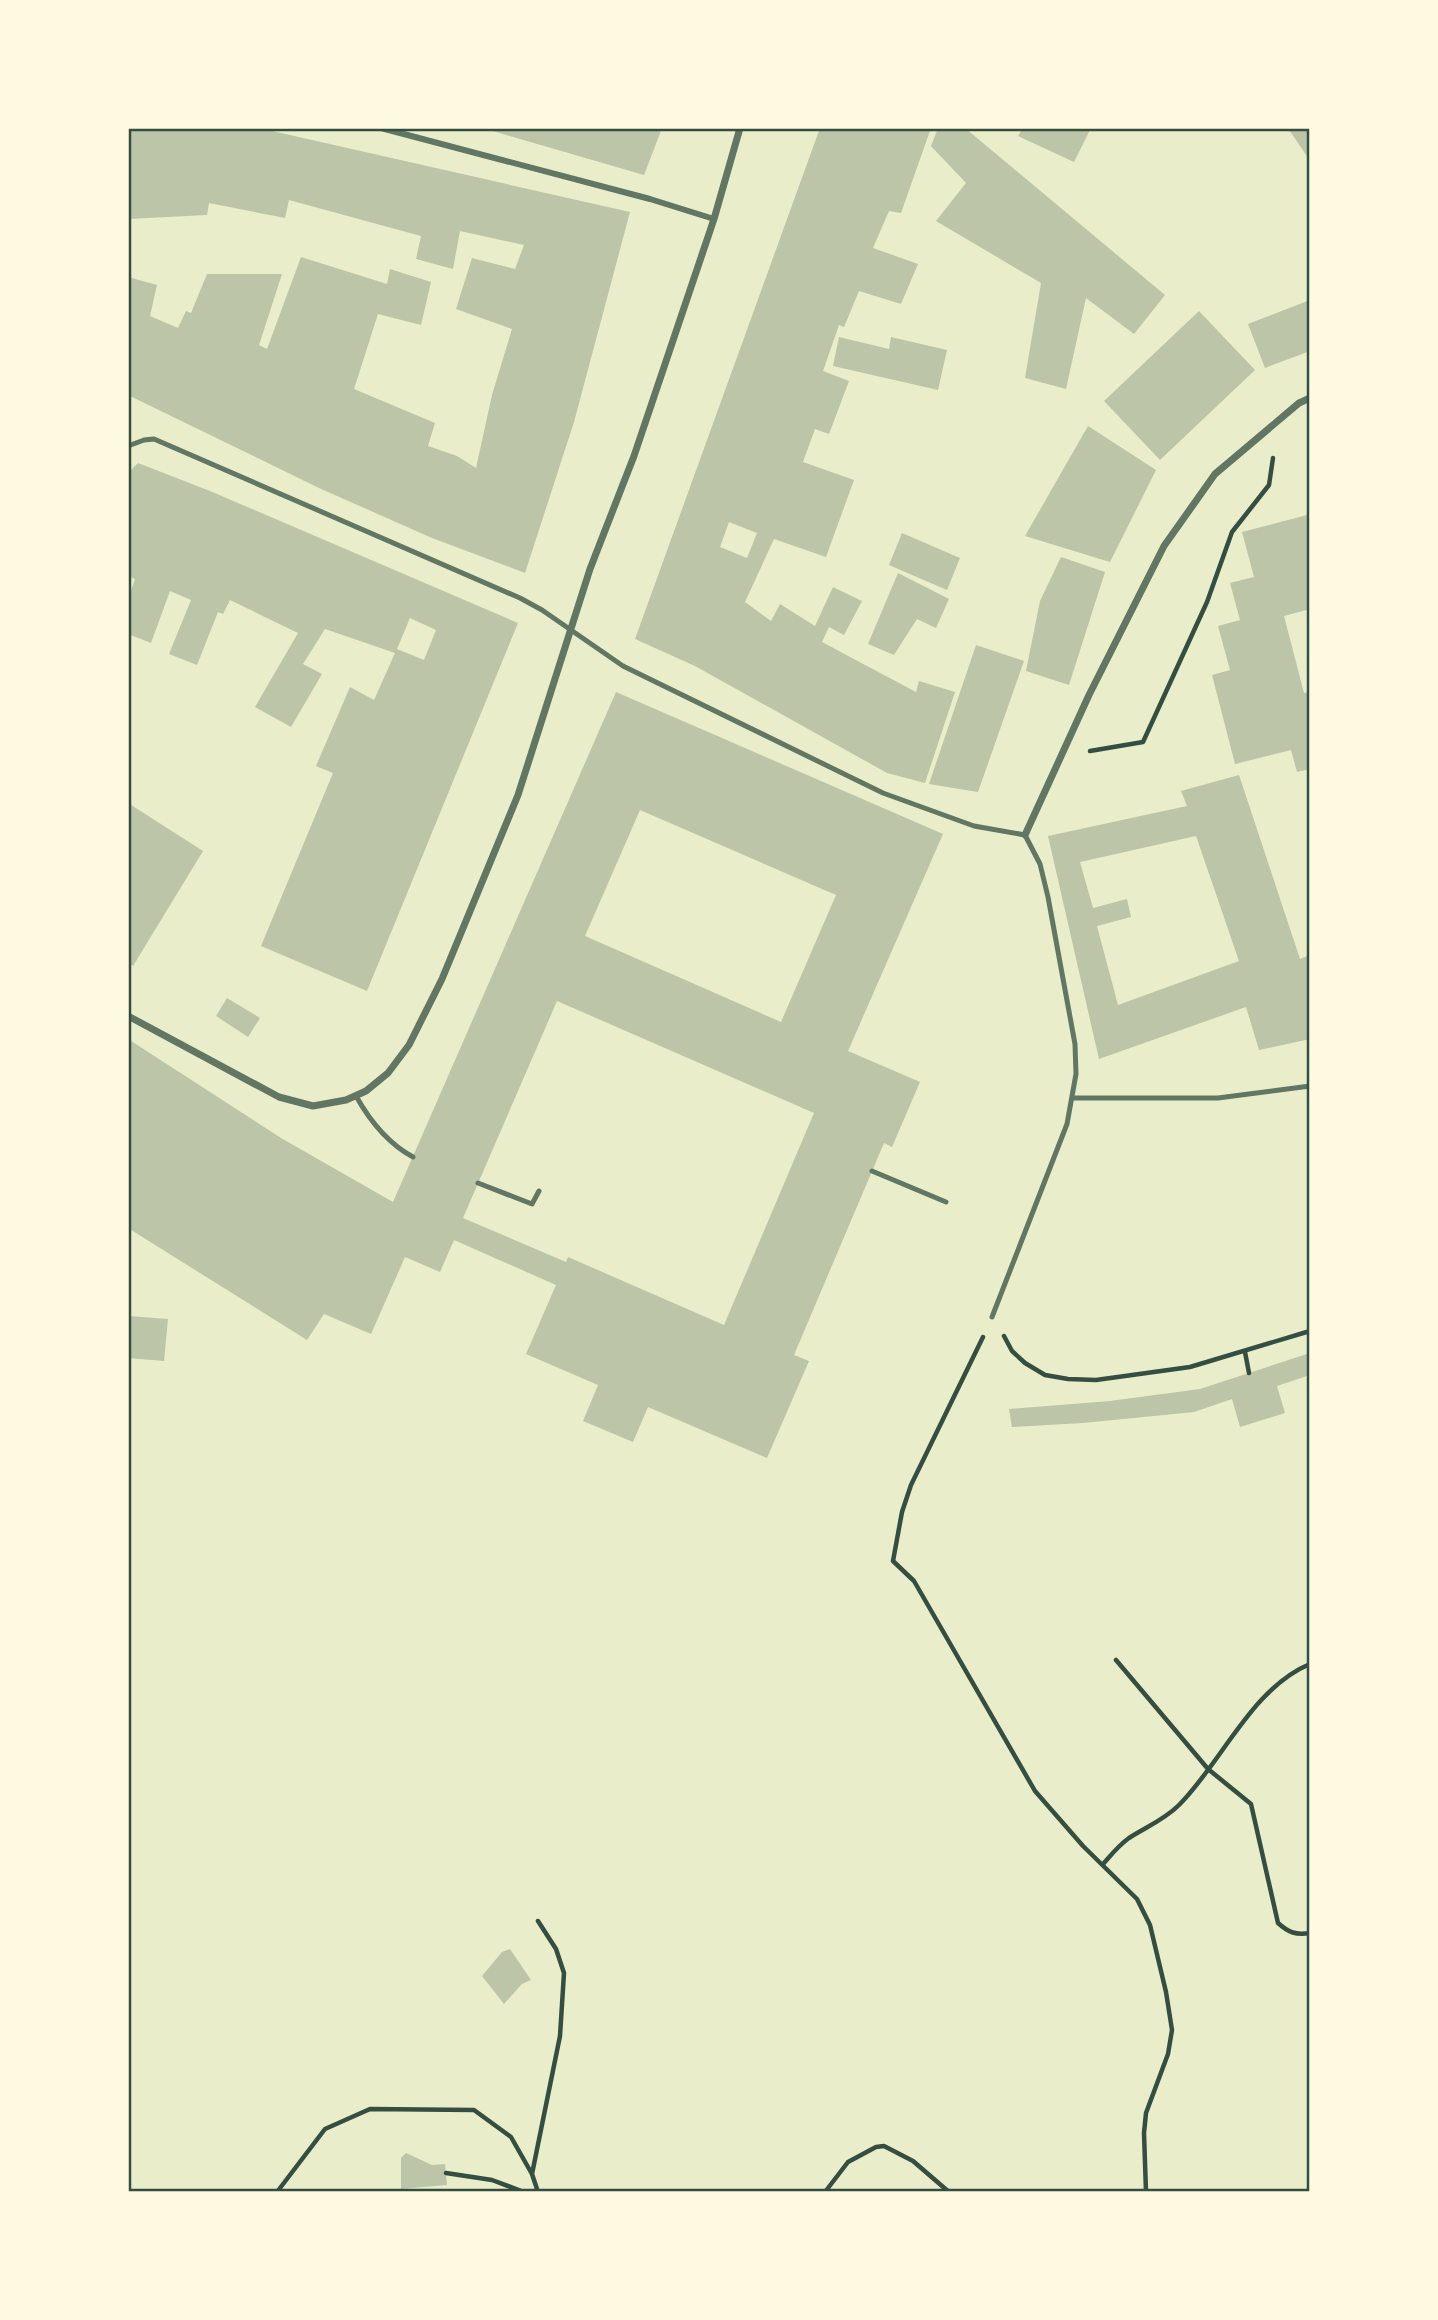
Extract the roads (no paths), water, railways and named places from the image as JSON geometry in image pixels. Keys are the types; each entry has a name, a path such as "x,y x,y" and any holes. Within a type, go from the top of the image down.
{"street":[{"path":"381,128 650,199 714,219"},
{"path":"128,1016 279,1097 313,1106 328,1105 356,1096 388,1073 409,1045 442,979 518,795 590,569 634,456 714,219 740,128"},
{"path":"1025,835 1164,546 1215,474 1299,403 1310,398"}],"lane":[{"path":"128,446 154,439 520,598 542,610 622,666 883,793 974,826 1025,835 1040,864 1075,1044 1076,1074 1066,1124 992,1317"},
{"path":"1072,1098 1218,1098 1310,1086"},
{"path":"356,1096 366,1114 382,1133 397,1148 413,1157"},
{"path":"873,1171 946,1202"},
{"path":"478,1183 533,1204 539,1191"}]}
